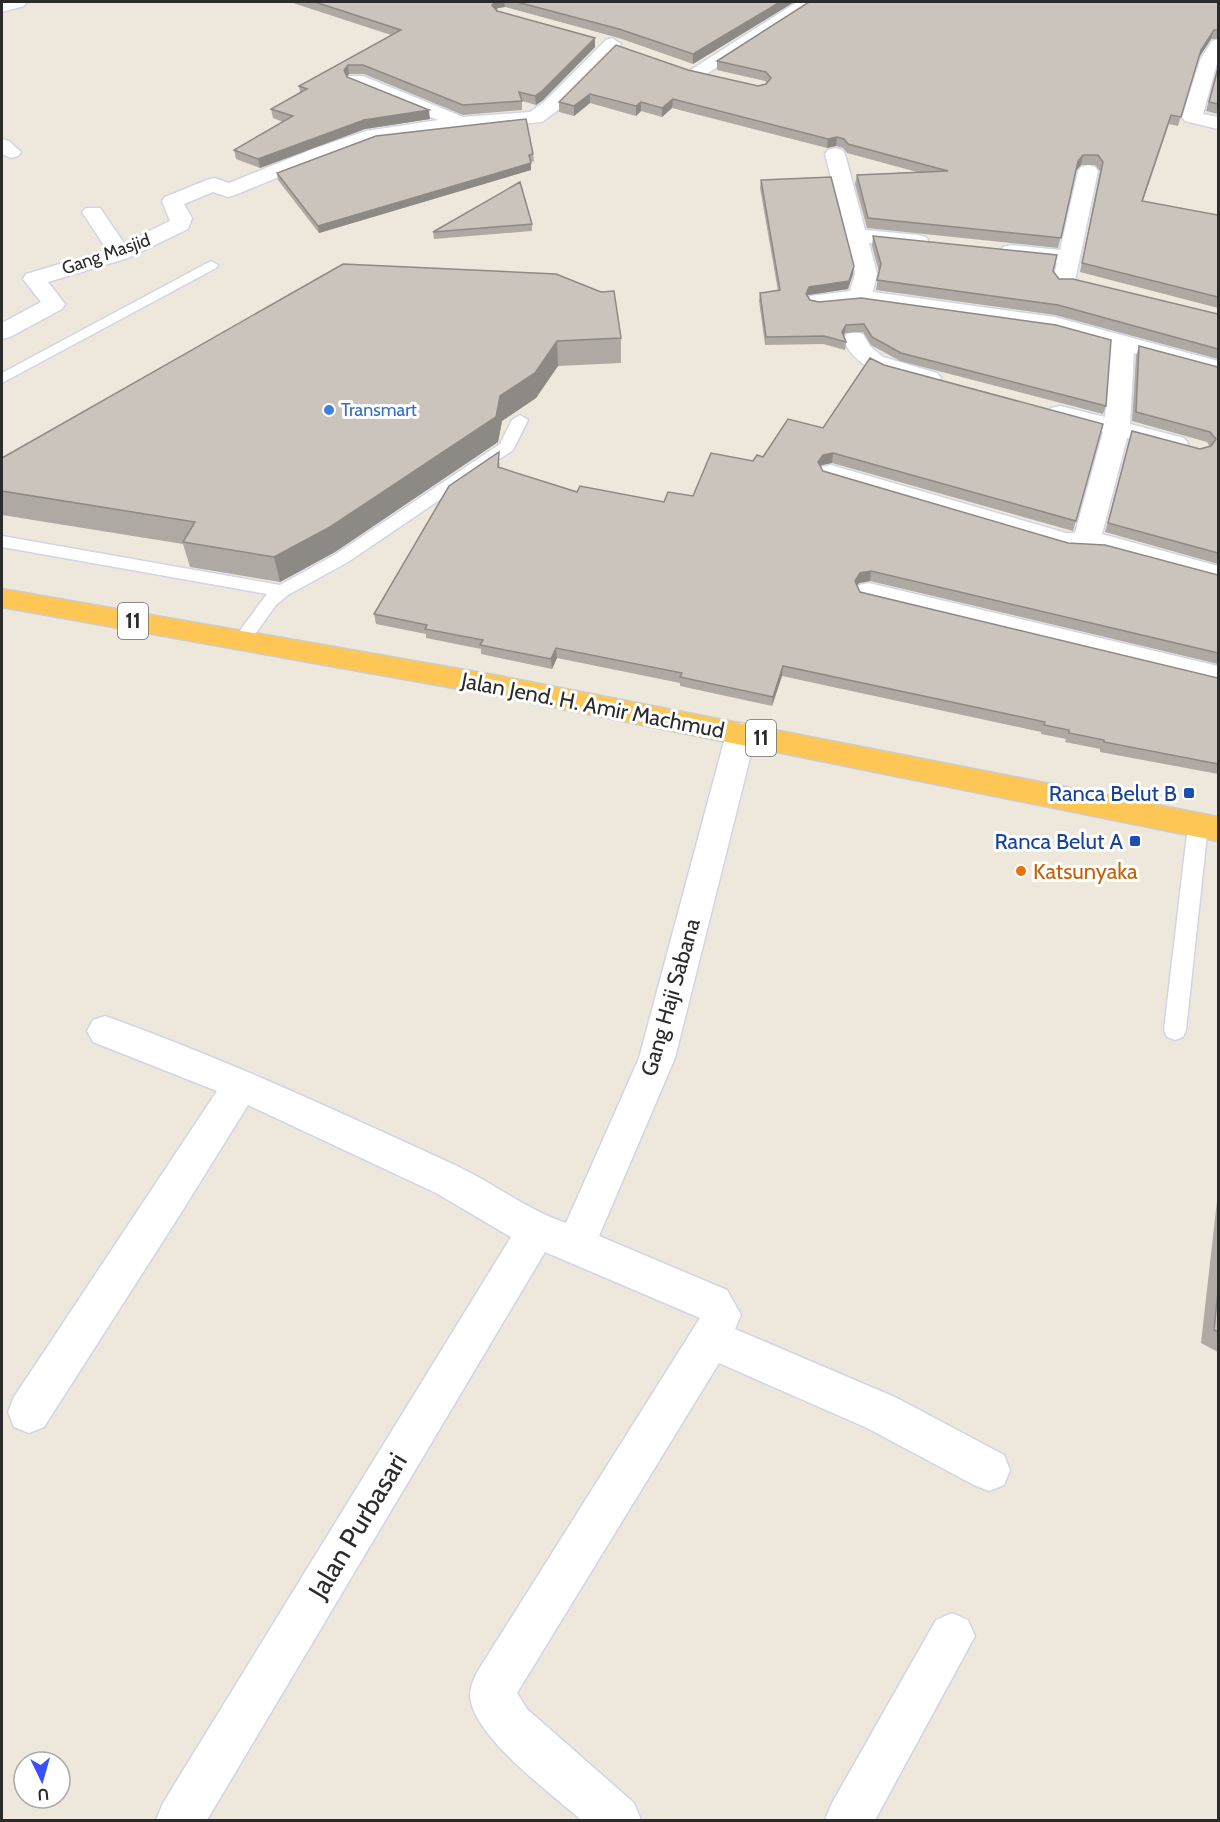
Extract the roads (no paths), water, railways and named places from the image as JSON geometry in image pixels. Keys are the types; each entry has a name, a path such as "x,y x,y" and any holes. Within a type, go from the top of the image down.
{"highway":[{"name":"Jalan Jend. H. Amir Machmud","path":"2,598 499,686 1208,827"}],"street":[{"path":"2,7 18,2"},
{"path":"695,73 808,2"},
{"path":"590,38 633,52"},
{"path":"356,80 462,123 535,118 551,106 612,44"},
{"path":"1218,45 1209,60 1192,117 1218,123"},
{"path":"674,66 716,78"},
{"path":"535,118 542,139"},
{"name":"Gang Masjid","path":"2,332 54,304 34,279 120,253 180,224 181,218 172,201 214,184 228,191 320,153 373,135 462,123"},
{"path":"835,154 854,235 866,274 860,297"},
{"path":"1055,324 1074,273 1088,171"},
{"path":"93,212 120,253"},
{"path":"854,235 938,244"},
{"path":"985,249 1074,273"},
{"path":"818,301 860,297 1055,324 1218,368"},
{"path":"855,339 858,351 866,357 891,368 948,383"},
{"path":"1086,543 1117,428 1123,342"},
{"path":"1038,407 1197,449"},
{"path":"831,473 1055,539 1102,543 1218,574"},
{"path":"869,592 1218,676"},
{"name":"Gang Haji Sabana","path":"576,1245 657,1058 741,734"},
{"path":"105,1031 241,1084 449,1181 536,1231 576,1245 713,1304 721,1315 711,1339 495,1685 493,1695 496,1706 510,1726 617,1821"},
{"path":"29,1412 168,1201 241,1084"},
{"name":"Jalan Purbasari","path":"180,1821 536,1231"},
{"path":"711,1339 882,1413 988,1470"},
{"path":"849,1821 951,1636"}],"lane":[{"path":"2,380 211,265"},
{"path":"253,642 270,601 282,591 342,558 507,447 520,420"},
{"path":"2,542 282,591"},
{"path":"1175,1030 1197,852 1208,827"}],"place":[{"name":"Transmart","path":"329,410"},
{"name":"Ranca Belut B","path":"1189,793"},
{"name":"Ranca Belut A","path":"1135,841"},
{"name":"Katsunyaka","path":"1021,871"}]}
